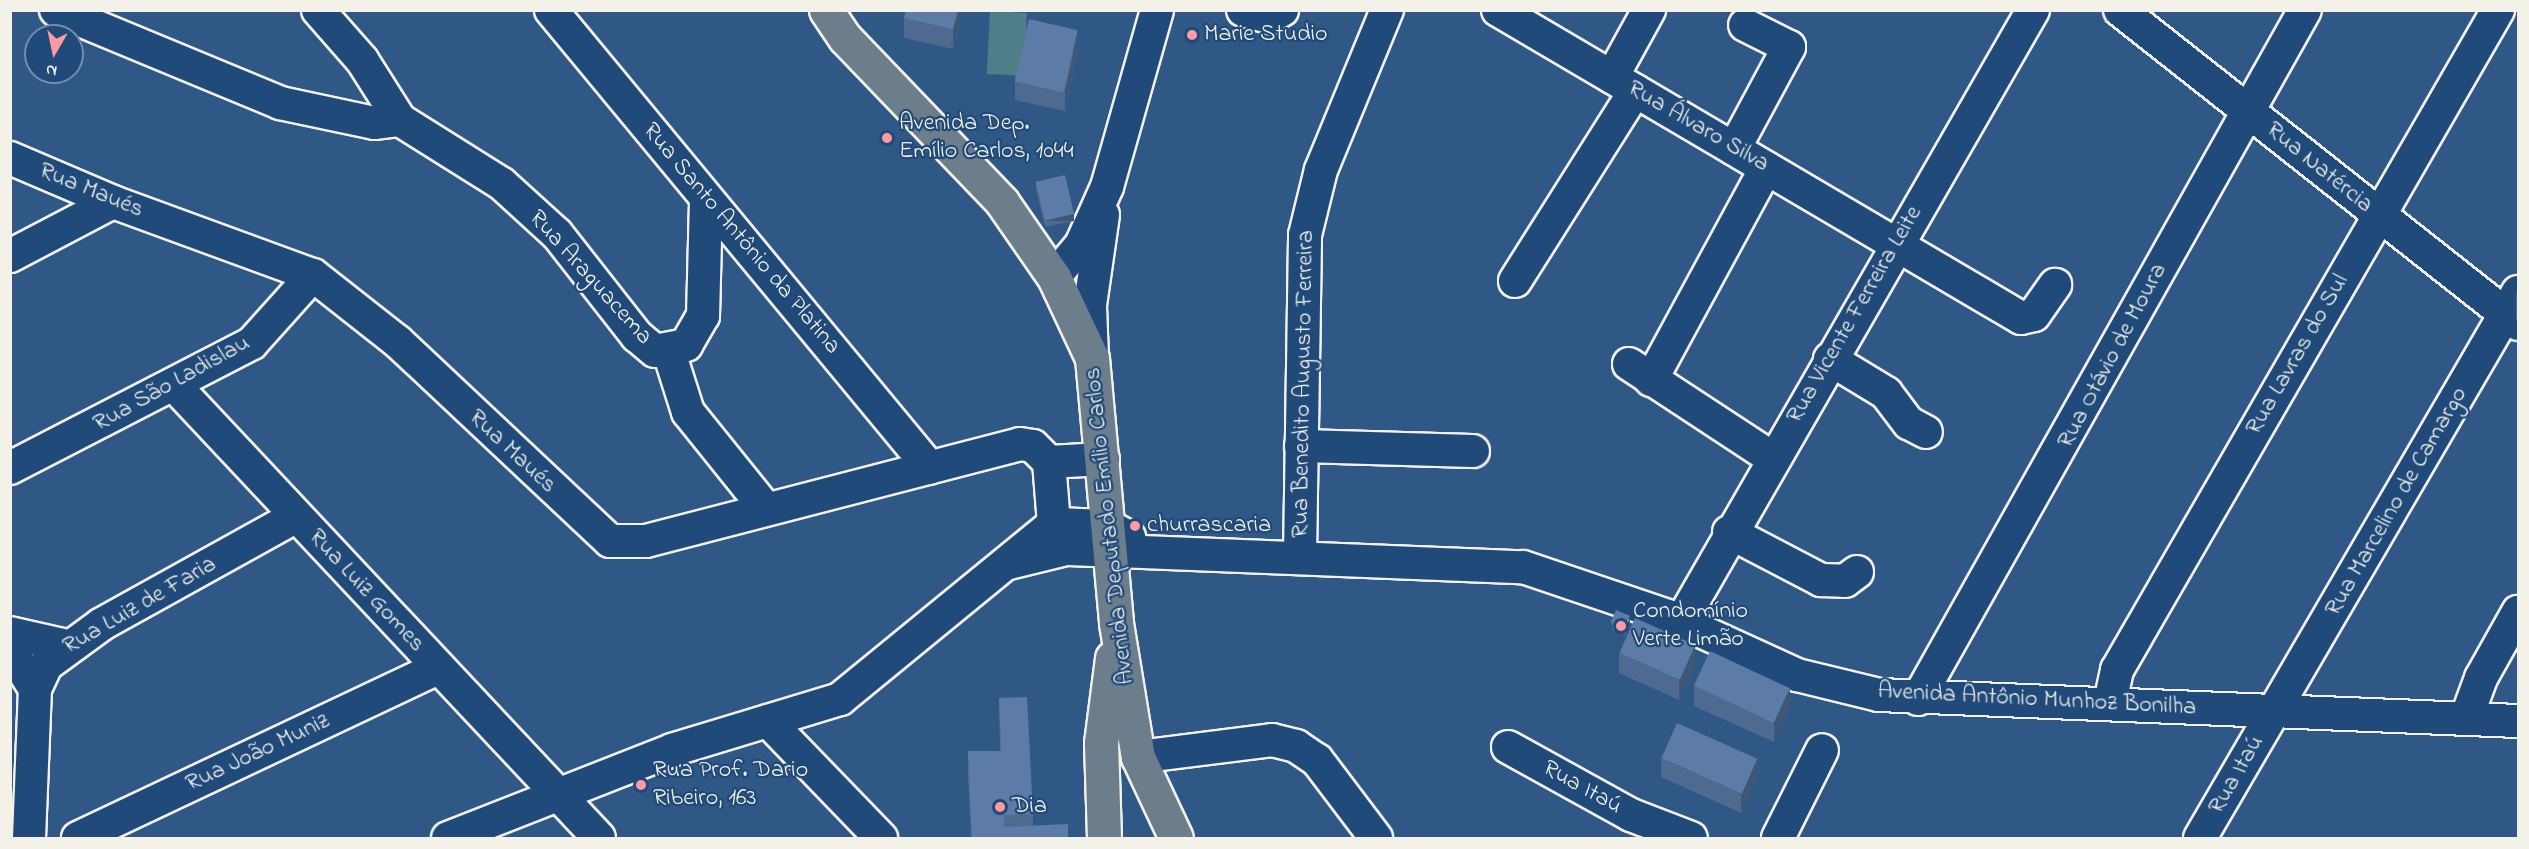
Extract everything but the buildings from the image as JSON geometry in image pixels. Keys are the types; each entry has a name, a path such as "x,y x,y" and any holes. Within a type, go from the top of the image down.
{"main road":[{"name":"Avenida Deputado Emílio Carlos","path":"826,10 845,38 1002,202 1054,278 1092,358 1103,459 1116,624 1138,757 1176,838"},
{"path":"1103,829 1101,743 1116,624"},
{"path":"1103,829 1124,795 1142,794 1160,807"}],"street":[{"path":"56,10 280,103 364,122 400,120"},
{"name":"Rua Araguacema","path":"318,10 362,60 400,120 502,184 557,234 637,336 655,351 669,352 686,345 703,316 706,202"},
{"name":"Rua Santo Antônio da Platina","path":"551,10 706,202 930,468"},
{"path":"1092,358 1090,305 1107,188 1157,10"},
{"path":"1243,10 1270,18 1282,10"},
{"name":"Rua Benedito Augusto Ferreira","path":"1300,557 1305,235 1321,170 1387,10"},
{"name":"Rua Álvaro Silva","path":"1498,10 1766,168 1898,242 2021,318 2034,315 2055,285"},
{"path":"1515,281 1624,84 1648,10"},
{"name":"Rua Vicente Ferreira Leite","path":"1681,622 1729,532 2033,10"},
{"name":"Rua Otávio de Moura","path":"1918,699 2070,437 2246,110 2305,10"},
{"name":"Rua Lavras do Sul","path":"2110,703 2117,670 2498,10"},
{"name":"Rua Natércia","path":"2123,12 2378,215 2514,310"},
{"path":"1734,149 1789,47 1745,25"},
{"name":"Rua Maués","path":"10,158 113,202 313,275 397,341 610,541 646,541 1020,444 1033,446 1049,462"},
{"path":"1766,168 1640,372 1772,458"},
{"path":"1054,278 1081,244 1107,188"},
{"path":"10,256 113,202"},
{"name":"Rua São Ladislau","path":"10,468 176,387 252,343 313,275"},
{"name":"Rua Marcelino de Camargo","path":"2275,711 2514,310"},
{"path":"669,352 688,412 766,509"},
{"path":"1830,359 1886,393 1909,423 1926,432"},
{"name":"Rua Luiz Gomes","path":"176,387 295,517 599,838"},
{"path":"1301,446 1473,451"},
{"path":"1054,524 1049,462 1103,459"},
{"name":"Rua Luiz de Faria","path":"29,838 35,689 46,664 67,646 295,517"},
{"path":"1054,524 1109,538"},
{"path":"448,838 672,750 840,699 1054,524"},
{"path":"1729,532 1821,580 1845,581 1857,572"},
{"path":"1009,563 1109,538"},
{"name":"Avenida Antônio Munhoz Bonilha","path":"1109,538 1156,552 1523,567 1681,622 1797,675 1840,688 1918,699 2110,703 2518,721"},
{"path":"2466,719 2481,678 2518,612"},
{"path":"10,633 67,646"},
{"path":"10,649 35,689"},
{"name":"Rua João Muniz","path":"78,838 438,668"},
{"name":"Rua Itaú","path":"2200,838 2275,711"},
{"path":"768,721 881,838"},
{"path":"1138,757 1272,740 1296,746 1317,760 1376,838"},
{"name":"Rua Itaú","path":"1508,747 1631,815 1691,838"},
{"path":"1779,838 1822,750"}],"green space":[{"path":"990,11 1027,13 1024,76 987,74"}],"place":[{"name":"Marie Studio","path":"1192,35"},
{"name":"Avenida Dep. Emílio Carlos, 1044","path":"887,138"},
{"name":"churrascaria","path":"1135,526"},
{"name":"Condomínio Verte Limão","path":"1621,626"},
{"name":"Rua Prof. Dario Ribeiro, 163","path":"641,785"},
{"name":"Dia","path":"1000,807"}]}
